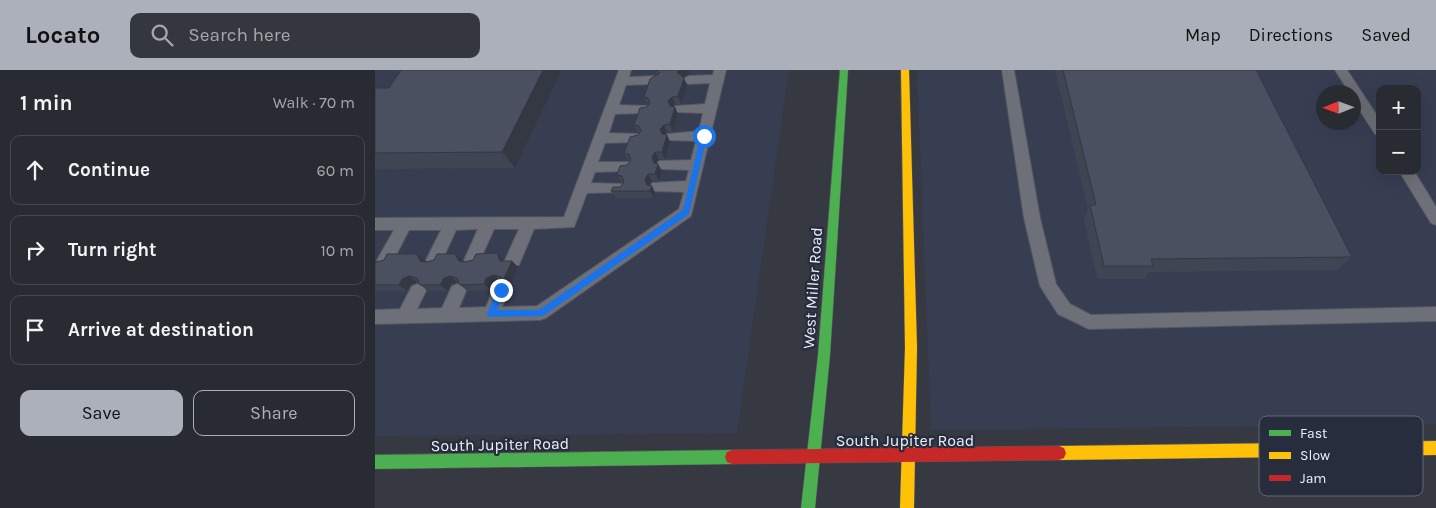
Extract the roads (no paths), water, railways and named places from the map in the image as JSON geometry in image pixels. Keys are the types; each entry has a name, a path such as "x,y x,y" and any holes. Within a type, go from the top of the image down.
{"main road":[{"name":"West Miller Road","path":"808,508 824,355 844,70"},
{"path":"905,70 911,348 907,508"},
{"name":"South Jupiter Road","path":"1423,448 1436,448"},
{"name":"South Jupiter Road","path":"375,462 1259,451"}],"lane":[{"path":"1008,70 1039,254 1048,286 1064,309 1089,322 1436,314"},
{"path":"1341,70 1379,130"},
{"path":"375,317 540,313 686,212 719,75 688,80"},
{"path":"375,224 569,223 623,76 655,80"},
{"path":"680,109 711,108"},
{"path":"611,110 645,109"},
{"path":"672,136 704,136"},
{"path":"600,138 636,137"},
{"path":"663,166 697,165"},
{"path":"589,167 626,166"},
{"path":"1408,175 1436,219"},
{"path":"657,187 692,186"},
{"path":"582,188 619,188"},
{"path":"472,260 489,223"},
{"path":"513,260 529,223"},
{"path":"385,260 405,224"},
{"path":"434,260 452,224"},
{"path":"491,314 501,290"},
{"path":"405,316 418,291"},
{"path":"447,315 458,291"}]}
